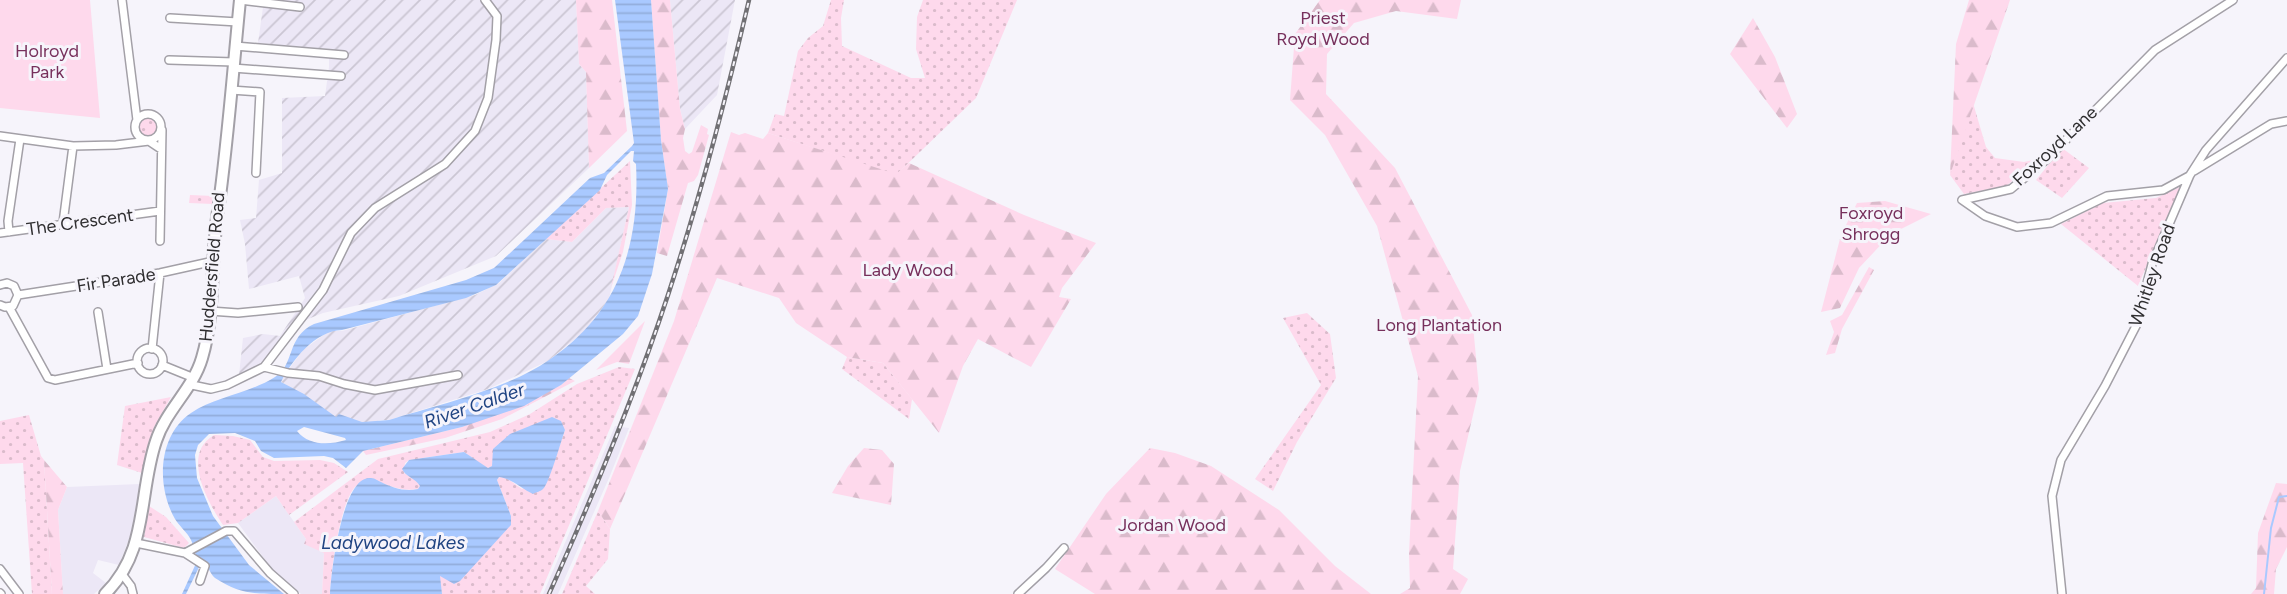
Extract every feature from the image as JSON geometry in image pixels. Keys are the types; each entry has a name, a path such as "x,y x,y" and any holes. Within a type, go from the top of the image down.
{"highway":[{"name":"Huddersfield Road","path":"105,594 122,574 136,543 156,439 193,381 202,360 240,0"}],"street":[{"path":"122,0 137,120 136,139"},
{"path":"240,0 300,7"},
{"name":"Foxroyd Lane","path":"2192,173 2163,190 2107,196 2051,223 2028,226 2017,227 1985,216 1962,200 2011,189 2046,160 2155,50 2233,0"},
{"path":"162,365 211,389 227,386 264,367 323,290 351,233 375,208 445,164 475,131 488,98 496,40 497,16 487,2"},
{"path":"170,18 237,22"},
{"path":"235,46 344,55"},
{"name":"Whitley Road","path":"2062,594 2052,496 2061,460 2105,386 2136,326 2152,264 2192,173 2207,148 2287,58"},
{"path":"169,60 341,76"},
{"path":"231,90 260,92 256,173"},
{"path":"135,103 157,117 162,130 160,241"},
{"path":"137,120 149,114"},
{"path":"2192,173 2271,124 2287,121"},
{"path":"149,141 157,138 162,130"},
{"path":"0,136 73,146 116,145 136,139 149,141 161,149"},
{"path":"9,232 8,221 20,139"},
{"path":"63,223 73,146"},
{"name":"The Crescent","path":"0,233 160,211"},
{"name":"Fir Parade","path":"18,295 160,274 214,261"},
{"path":"152,349 160,274"},
{"path":"0,285 6,283 13,286 18,295 16,303 9,307 0,305"},
{"path":"9,307 48,378 55,380 138,363"},
{"path":"209,311 238,313 298,307"},
{"path":"98,312 107,369"},
{"path":"152,349 161,354 162,365 157,372 149,374 141,370 138,363 141,352 152,349"},
{"path":"264,367 319,376 375,390 458,374"},
{"path":"190,554 226,531 234,531 270,573 295,594"},
{"path":"136,543 190,554 205,568 200,581"},
{"path":"1018,594 1064,548"},
{"path":"0,569 19,593"},
{"path":"122,574 131,586 133,594"}],"shaded area":[{"path":"264,0 576,0 579,64 586,72 589,168 496,256 399,296 323,313 293,325 264,362 239,375 243,338 263,334 280,336 305,298 299,276 249,289 240,220 256,218 259,180 282,173 282,98 325,96 329,67 329,49 258,43"},
{"path":"670,0 735,0 717,95 685,129 680,109"},
{"path":"629,207 609,299 585,331 548,361 488,389 371,424 335,417 280,381 303,350 329,331 342,331 475,295 499,283 546,239 572,242 606,208"},
{"path":"615,426 629,428 609,478 558,594 543,594"},
{"path":"140,484 131,534 119,565 98,560 93,573 106,583 94,594 63,594 58,510 67,487"},
{"path":"276,496 306,539 324,553 322,594 301,594 271,568 238,523"}],"green space":[{"name":"Holroyd Park","path":"0,0 90,0 100,118 0,108"},
{"path":"576,0 612,0 627,131 589,168 586,72 579,64"},
{"path":"651,0 670,0 680,109 685,129 685,151 689,154 692,152 701,125 708,129 709,135 698,175 694,181 688,183 667,256 657,253 668,189 661,140"},
{"path":"831,0 844,0 841,18 842,46 911,78 925,78 916,49 917,17 923,0 1017,0 976,98 896,175 768,133 775,114 784,116 798,51 808,38 823,26"},
{"name":"Long Plantation","path":"1320,0 1461,0 1457,19 1396,11 1354,23 1327,54 1326,94 1395,168 1472,315 1479,389 1460,471 1453,569 1468,579 1460,594 1400,594 1410,588 1409,553 1418,376 1377,226 1325,135 1290,100 1295,34"},
{"path":"1969,0 2010,0 1950,175 1956,44"},
{"path":"1753,18 1775,57 1797,114 1787,128 1730,54"},
{"path":"1973,103 1986,147 1995,158 2024,162 2041,158 2006,186 1964,194 1950,175"},
{"path":"148,114 157,118 161,127 157,136 148,140 139,136 135,127 139,118"},
{"name":"Lady Wood","path":"731,132 763,139 768,133 896,174 909,163 1024,215 1096,243 1062,288 1059,297 1071,299 1031,367 978,339 963,366 939,433 883,363 847,357 796,323 779,298 717,278 610,529 598,511 674,321"},
{"path":"2062,148 2089,168 2062,198 2036,180"},
{"path":"630,161 632,205 623,252 611,288 629,207 606,208 572,242 546,239"},
{"path":"2180,187 2138,286 2061,224 2103,203 2156,198"},
{"path":"190,195 214,196 213,204 189,203"},
{"name":"Foxroyd Shrogg","path":"1885,201 1931,214 1891,234 1859,268 1840,308 1821,312 1841,235 1857,203"},
{"path":"1869,267 1874,270 1842,329 1835,353 1826,355 1834,332 1830,321 1842,315"},
{"path":"1307,313 1330,334 1336,378 1297,442 1273,491 1255,479 1321,385 1283,318"},
{"path":"645,321 629,364 617,362 596,370"},
{"path":"847,357 883,363 912,399 909,419 842,369"},
{"path":"619,367 635,369 540,594 442,594 439,575 511,516 497,480 499,477 505,477 522,489 551,471 565,430 493,458 492,466 488,469 464,452 409,460 405,463 404,473 417,481 420,486 418,489 400,489 371,478 356,486 350,494 341,521 330,594 322,594 324,553 304,544 306,539 294,522 378,459 490,432 530,414 577,384"},
{"path":"569,378 575,381 502,419 445,438 366,455 363,451 462,427 561,385"},
{"path":"171,397 154,427 142,473 117,465 125,406"},
{"path":"29,415 44,460 52,594 32,594 23,463 0,464 0,421"},
{"path":"214,435 250,440 263,457 274,461 320,460 334,463 348,472 289,515 276,496 238,523 223,525 204,491 198,465 204,443"},
{"path":"864,448 882,450 894,464 891,505 832,493 848,466"},
{"name":"Jordan Wood","path":"1150,448 1175,453 1211,466 1279,510 1335,566 1371,594 1095,594 1055,569 1106,494"},
{"path":"44,460 67,487 58,510 63,594 52,594"},
{"path":"2276,483 2287,484 2287,547 2276,569 2274,594 2251,594 2256,588 2258,533"},
{"path":"149,506 166,517 189,543 184,548 144,537"},
{"path":"598,511 610,529 608,559 586,586 595,594 562,594"}],"water":[{"name":"River Calder","path":"615,0 651,0 661,140 668,189 652,274 638,316 623,334 561,385 524,406 462,427 363,451 346,468 333,458 324,456 274,458 261,451 255,441 235,433 209,434 198,445 195,455 197,478 213,516 249,565 284,594 255,593 232,587 215,578 202,561 186,594 182,594 198,559 191,540 169,506 163,477 166,448 180,423 200,408 275,377 286,365 299,336 314,324 466,280 494,268 590,178 604,173 634,143","holes":["634,151 633,161 636,164 634,222 620,275 593,321 549,360 493,388 389,420 362,422 339,414 336,417 304,394 281,382 298,356 323,335 466,298 496,285 600,190 607,175","304,427 345,438 346,440 333,443 313,442 297,431"]},
{"name":"Ladywood Lakes","path":"552,417 561,421 565,430 546,485 533,494 499,477 497,480 511,516 511,525 460,581 454,584 440,576 442,594 330,594 340,527 352,492 361,481 372,478 399,489 418,489 418,483 402,469 409,460 464,452 488,468 492,466 493,449 510,434"}],"waterway":[{"path":"2264,594 2271,528 2279,497 2287,496"}],"railway":[{"path":"549,594 618,432 663,309 707,168 749,0"}],"park label":[{"name":"Priest Royd Wood","path":"1323,28"}]}
